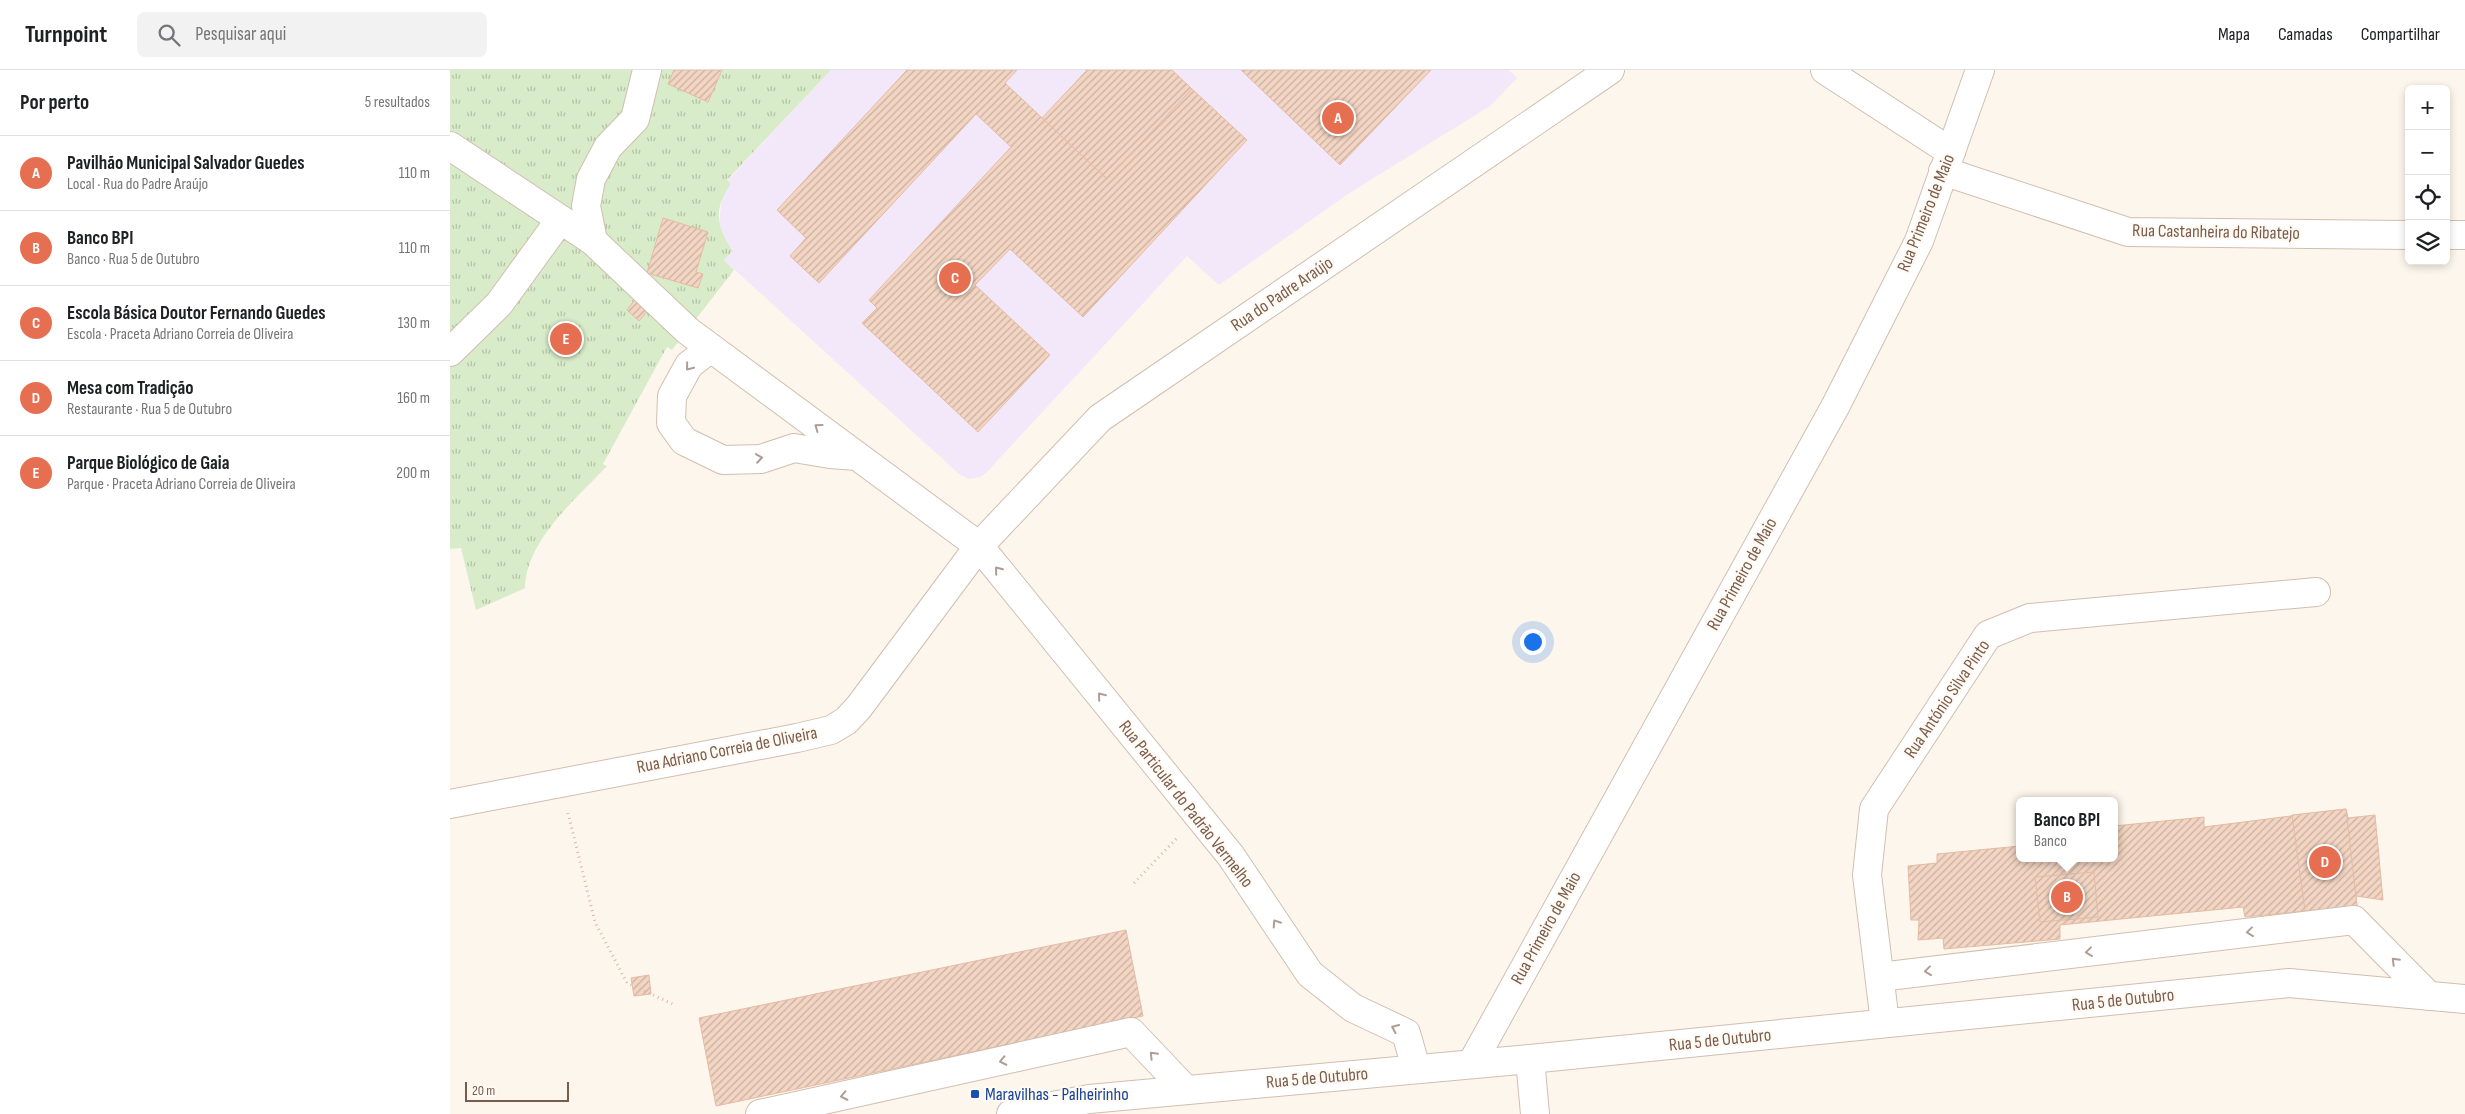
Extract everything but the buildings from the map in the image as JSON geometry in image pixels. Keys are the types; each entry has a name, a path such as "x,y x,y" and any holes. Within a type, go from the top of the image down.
{"street":[{"path":"593,241 586,206 591,179 608,147 634,119 647,70"},
{"name":"Rua do Padre Araújo","path":"979,546 1100,418 1610,70"},
{"name":"Rua Castanheira do Ribatejo","path":"1825,70 1947,161 2128,232 2405,235"},
{"name":"Rua Primeiro de Maio","path":"1472,1063 1835,407 1919,241 1980,70"},
{"name":"Rua Particular do Padrão Vermelho","path":"450,146 593,241 688,331 979,546 1231,856 1310,974 1353,1008 1406,1033 1416,1068"},
{"path":"450,352 499,304 560,220"},
{"path":"2450,235 2465,235"},
{"path":"711,348 689,365 672,396 671,423 684,441 723,460 761,459 794,448 857,456"},
{"name":"Rua Adriano Correia de Oliveira","path":"450,804 831,730 846,721 859,707 979,546"},
{"name":"Rua António Silva Pinto","path":"1885,1024 1867,875 1874,809 1988,636 2030,618 2316,592"},
{"path":"1880,977 2354,920 2429,996"},
{"name":"Rua 5 de Outubro","path":"1011,1114 1089,1100 1186,1090 1530,1059 2289,983 2465,999"},
{"path":"760,1114 1131,1032 1186,1090"},
{"path":"1530,1059 1535,1114"}],"path":[{"path":"560,783 595,922 628,983 675,1005"},
{"path":"1134,883 1198,816"}],"shaded area":[{"path":"831,70 1509,70 1517,78 1490,106 1348,194 1219,285 1187,256 986,473 980,477 969,479 959,474 724,260 733,251 722,236 719,223 722,197 731,184 727,181"}],"green space":[{"path":"450,70 831,70 727,180 731,184 721,202 719,218 723,234 733,251 724,260 734,270 672,350 667,347 603,464 607,466 568,506 543,537 534,553 528,570 525,588 476,610 461,548 450,549"}],"place":[{"name":"Pavilhão Municipal Salvador Guedes","path":"1338,118"},
{"name":"Escola Básica Doutor Fernando Guedes","path":"955,278"},
{"name":"Parque Biológico de Gaia","path":"566,339"},
{"name":"Mesa com Tradição","path":"2325,862"},
{"name":"Banco BPI","path":"2067,897"},
{"name":"Maravilhas - Palheirinho","path":"975,1094"}]}
